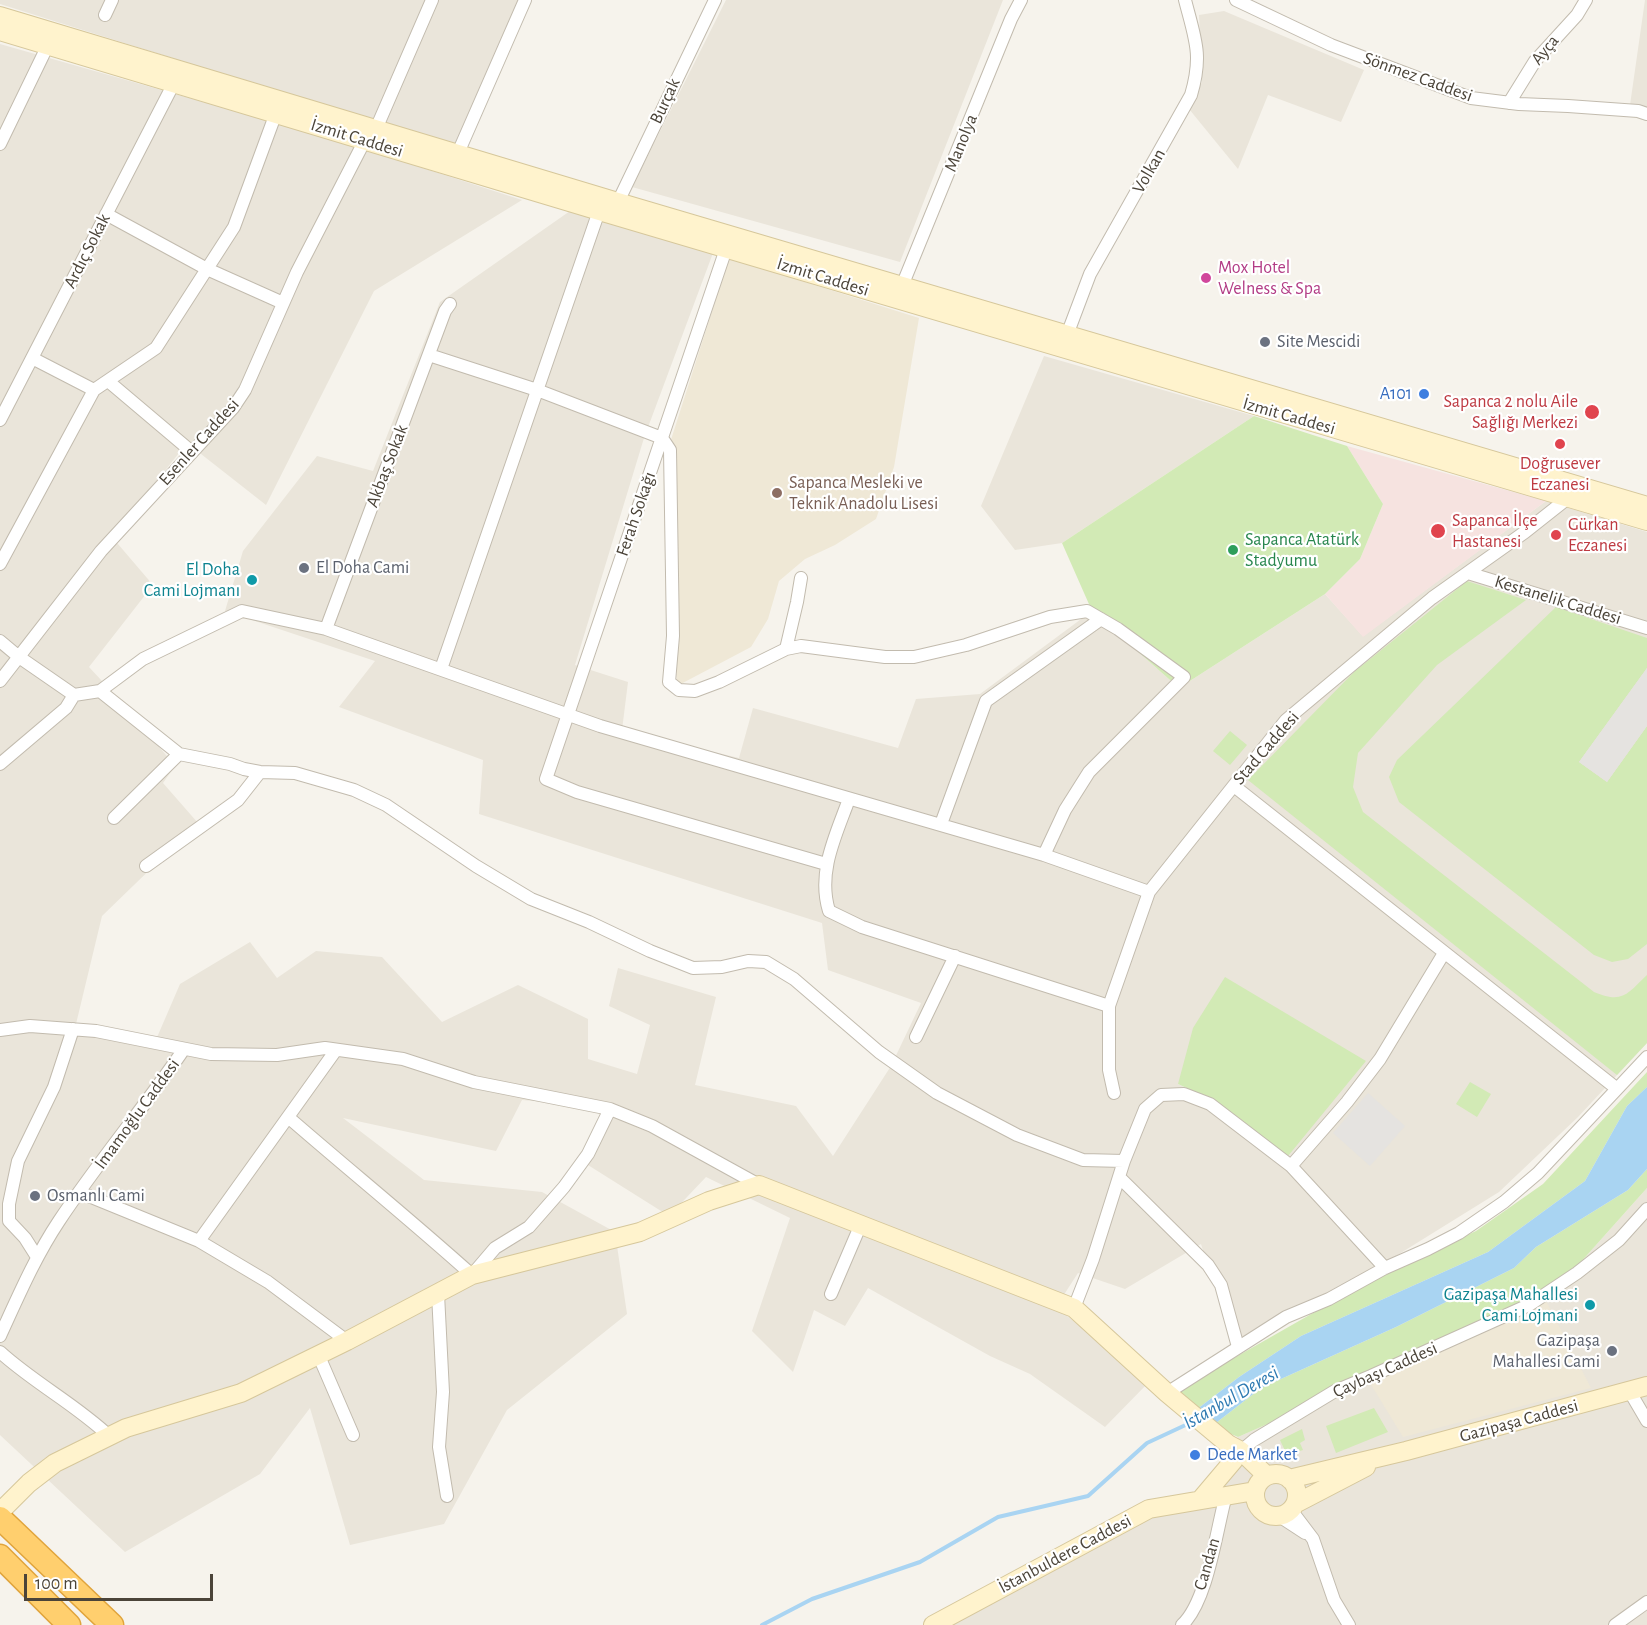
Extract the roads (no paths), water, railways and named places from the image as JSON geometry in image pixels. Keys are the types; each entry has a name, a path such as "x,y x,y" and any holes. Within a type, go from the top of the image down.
{"highway":[{"path":"0,1518 111,1625"},
{"path":"0,1556 69,1625"}],"main road":[{"name":"İzmit Caddesi","path":"0,16 371,134 599,211 1647,520"},
{"name":"İzmit Caddesi","path":"0,31 276,113 458,153 1647,506"},
{"path":"0,1512 29,1483 55,1463 126,1428 241,1393 347,1341 472,1275 640,1232 710,1201 759,1185 1074,1308 1234,1452 1260,1484 1257,1504 1261,1510 1272,1516 1289,1510 1297,1490 1289,1479 1276,1474 1260,1484"},
{"name":"Gazipaşa Caddesi","path":"1289,1479 1406,1451 1639,1389"},
{"path":"1202,1499 1234,1452"},
{"name":"Gazipaşa Caddesi","path":"1289,1510 1391,1453"},
{"name":"İstanbuldere Caddesi","path":"936,1624 1149,1509 1202,1499 1260,1484"},
{"name":"İstanbuldere Caddesi","path":"1202,1499 1225,1499 1261,1510"}],"street":[{"path":"105,15 112,0"},
{"name":"Esenler Caddesi","path":"0,681 101,551 233,408 245,390 297,272 371,134 432,0"},
{"path":"458,153 525,0"},
{"name":"Burçak","path":"618,202 715,0"},
{"name":"Manolya","path":"902,286 1021,0"},
{"name":"Volkan","path":"1066,335 1090,274 1191,95 1197,75 1198,51 1185,0"},
{"name":"Sönmez Caddesi","path":"1236,0 1331,45 1471,98 1509,103 1638,111 1647,114"},
{"name":"Ayça","path":"1509,103 1535,61 1577,15 1586,0"},
{"path":"0,144 48,45"},
{"name":"Ardıç Sokak","path":"0,420 174,83"},
{"path":"0,564 94,390 156,348 234,227 276,113"},
{"path":"441,669 599,211"},
{"path":"106,214 207,269 283,303"},
{"name":"Ferah Sokağı","path":"726,249 546,779 577,792 826,864"},
{"name":"Akbaş Sokak","path":"326,629 450,304"},
{"path":"429,356 537,390 662,438 670,450 673,636 669,682 679,690 694,691 719,682 786,649 801,646 885,657 914,657 966,645 1050,617 1087,611 1118,629 1184,677 1089,772 1065,810 1044,855"},
{"path":"32,358 94,390"},
{"path":"108,381 192,452"},
{"name":"Stad Caddesi","path":"1114,1093 1109,1070 1109,1006 1149,892 1286,720 1432,598 1525,532 1568,498"},
{"name":"Kestanelik Caddesi","path":"1468,573 1647,628"},
{"path":"786,649 801,578"},
{"path":"0,641 74,695 100,691 143,659 242,611 326,629 600,726 1044,855 1149,892"},
{"path":"941,824 986,701 1101,619"},
{"path":"100,691 179,754 260,772 295,773 354,790 386,805 476,866 531,899 693,968 722,967 748,961 766,962 794,979 879,1052 937,1093 1017,1135 1083,1160 1124,1161"},
{"path":"0,764 66,708 74,695"},
{"path":"114,818 179,754"},
{"path":"146,866 238,800 260,772"},
{"path":"1234,786 1616,1088"},
{"path":"849,799 826,864 825,897 829,911 862,927 1109,1006"},
{"path":"1291,1166 1347,1102 1380,1059 1444,953"},
{"path":"916,1037 955,956"},
{"path":"0,1030 30,1026 96,1031 211,1054 277,1055 325,1048 403,1059 474,1082 610,1109 652,1126 759,1185"},
{"path":"38,1257 9,1221 9,1204 18,1161 54,1087 73,1029"},
{"name":"İmamoğlu Caddesi","path":"0,1336 38,1257 79,1192 184,1049"},
{"path":"199,1241 336,1050"},
{"path":"1167,1393 1286,1317 1329,1299 1385,1268 1449,1238 1504,1202 1538,1173 1647,1057"},
{"path":"1074,1308 1093,1259 1124,1161 1145,1109 1161,1095 1184,1094 1210,1104 1291,1166 1385,1268"},
{"path":"288,1118 428,1235 472,1275 495,1248 529,1227 564,1187 588,1154 610,1109"},
{"path":"1119,1177 1212,1271 1221,1285 1238,1347"},
{"path":"79,1192 199,1241 268,1282 347,1341"},
{"name":"Çaybaşı Caddesi","path":"1234,1452 1335,1391 1529,1305 1577,1273 1619,1240 1647,1209"},
{"path":"831,1294 861,1224"},
{"path":"438,1294 443,1392 439,1447 447,1496"},
{"path":"0,1352 17,1368 87,1415 109,1436"},
{"path":"318,1354 353,1435"},
{"path":"1639,1389 1647,1421"},
{"name":"Candan","path":"1182,1625 1188,1620 1207,1577 1225,1499"},
{"path":"1289,1510 1313,1539 1334,1600 1349,1625"},
{"path":"1615,1625 1647,1602"}],"water":[{"path":"1647,1087 1647,1169 1628,1190 1536,1247 1514,1268 1396,1327 1261,1388 1212,1426 1196,1410 1239,1377 1301,1336 1488,1252 1585,1181 1627,1106"}],"waterway":[{"name":"İstanbul Deresi","path":"762,1625 812,1599 920,1562 998,1517 1088,1496 1147,1443 1192,1422"}],"place":[{"name":"Mox Hotel Welness & Spa","path":"1206,278"},
{"name":"Site Mescidi","path":"1265,342"},
{"name":"A101","path":"1424,394"},
{"name":"Sapanca 2 nolu Aile Sağlığı Merkezi","path":"1592,412"},
{"name":"Doğrusever Eczanesi","path":"1560,444"},
{"name":"Sapanca Mesleki ve Teknik Anadolu Lisesi","path":"777,493"},
{"name":"Sapanca İlçe Hastanesi","path":"1438,531"},
{"name":"Gürkan Eczanesi","path":"1556,535"},
{"name":"Sapanca Atatürk Stadyumu","path":"1233,550"},
{"name":"El Doha Cami","path":"304,568"},
{"name":"El Doha Cami Lojmanı","path":"252,580"},
{"name":"Osmanlı Cami","path":"35,1196"},
{"name":"Gazipaşa Mahallesi Cami Lojmani","path":"1590,1305"},
{"name":"Gazipaşa Mahallesi Cami","path":"1612,1351"},
{"name":"Dede Market","path":"1195,1455"}]}
